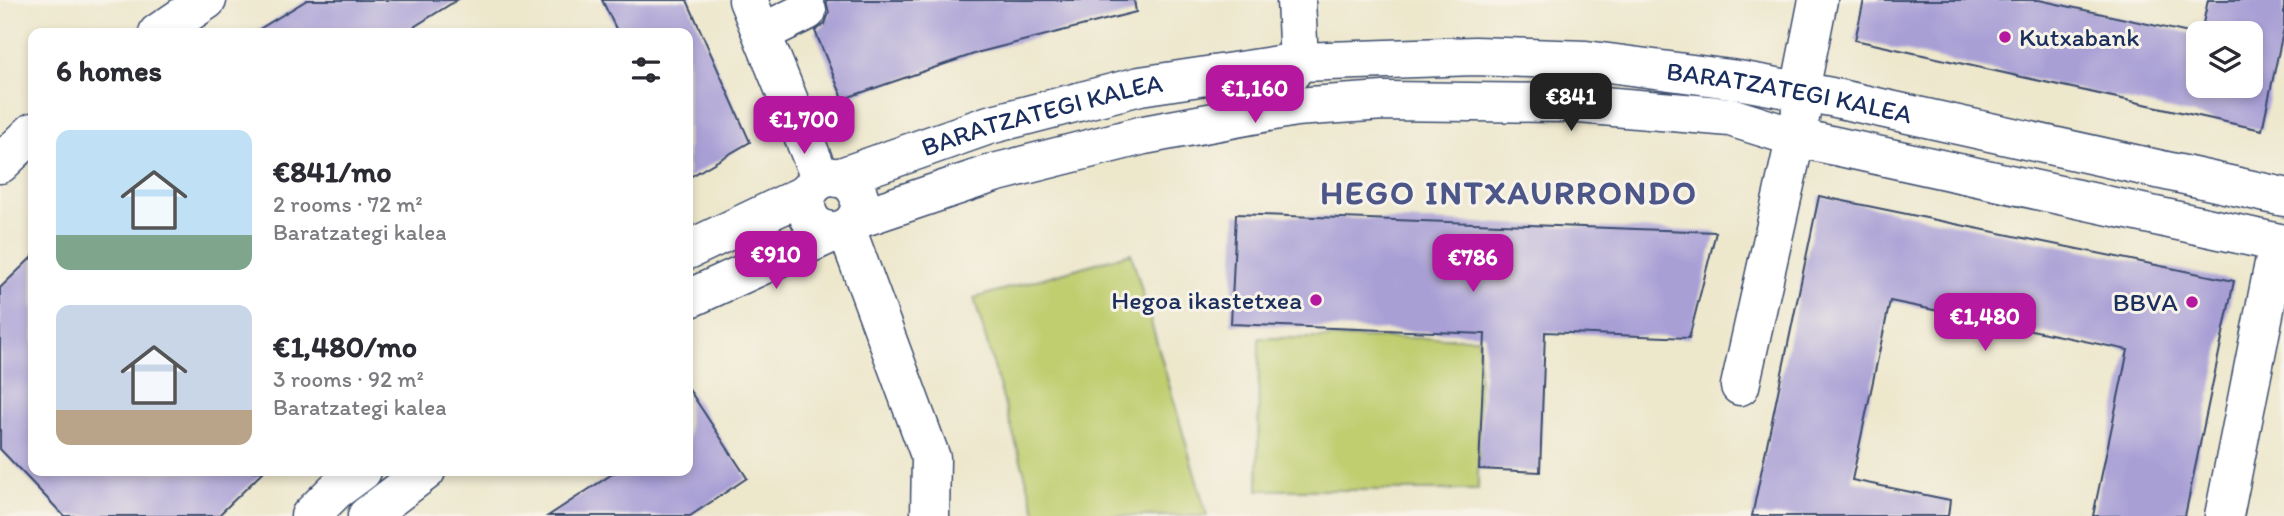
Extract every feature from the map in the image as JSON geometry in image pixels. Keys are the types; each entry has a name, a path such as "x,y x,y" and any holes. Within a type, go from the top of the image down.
{"street":[{"path":"165,28 207,0"},
{"path":"1144,135 1152,113 1278,91 1299,62 1296,0"},
{"path":"1740,386 1801,113 1800,91 1818,0"},
{"path":"807,11 755,17 822,184 852,186 857,193 859,211 846,226 932,458 930,516"},
{"name":"BARATZATEGI KALEA","path":"693,248 822,184 989,125 1140,86 1299,62 1382,57 1475,56 1586,60 1738,80 1800,91 2284,197"},
{"name":"BARATZATEGI KALEA","path":"693,297 846,226 994,173 1144,135 1294,107 1384,102 1568,103 1730,117 1794,137 2281,244"},
{"path":"0,164 28,137"},
{"path":"2224,516 2281,244"},
{"path":"310,516 335,491 355,476"},
{"path":"367,516 419,476"}],"green space":[{"path":"1131,253 1207,516 1037,516 974,298"},
{"path":"1259,338 1479,338 1478,490 1258,490"}],"building":[{"path":"307,0 457,0 412,28 261,28"},
{"path":"602,0 687,0 750,142 693,175 693,28 616,28"},
{"path":"826,0 1134,0 1136,12 980,52 843,99 815,31 825,24 829,13"},
{"path":"1864,0 2039,0 2186,32 2186,98 2263,98 2263,21 2204,21 2208,0 2284,0 2284,27 2262,130 1855,40"},
{"path":"1819,196 2234,281 2185,516 2093,516 2128,350 1890,301 1852,480 1950,500 1948,516 1752,516"},
{"path":"1236,214 1716,232 1689,338 1545,332 1540,472 1479,469 1485,334 1231,324"},
{"path":"28,261 28,476 259,476 218,516 64,516 0,449 0,288"},
{"path":"693,396 747,478 690,516 548,516 609,476 693,476"}],"place":[{"name":"Kutxabank","path":"2005,37"},
{"name":"Hegoa ikastetxea","path":"1316,300"},
{"name":"BBVA","path":"2192,302"}],"district":[{"name":"HEGO INTXAURRONDO","path":"1509,192"}]}
